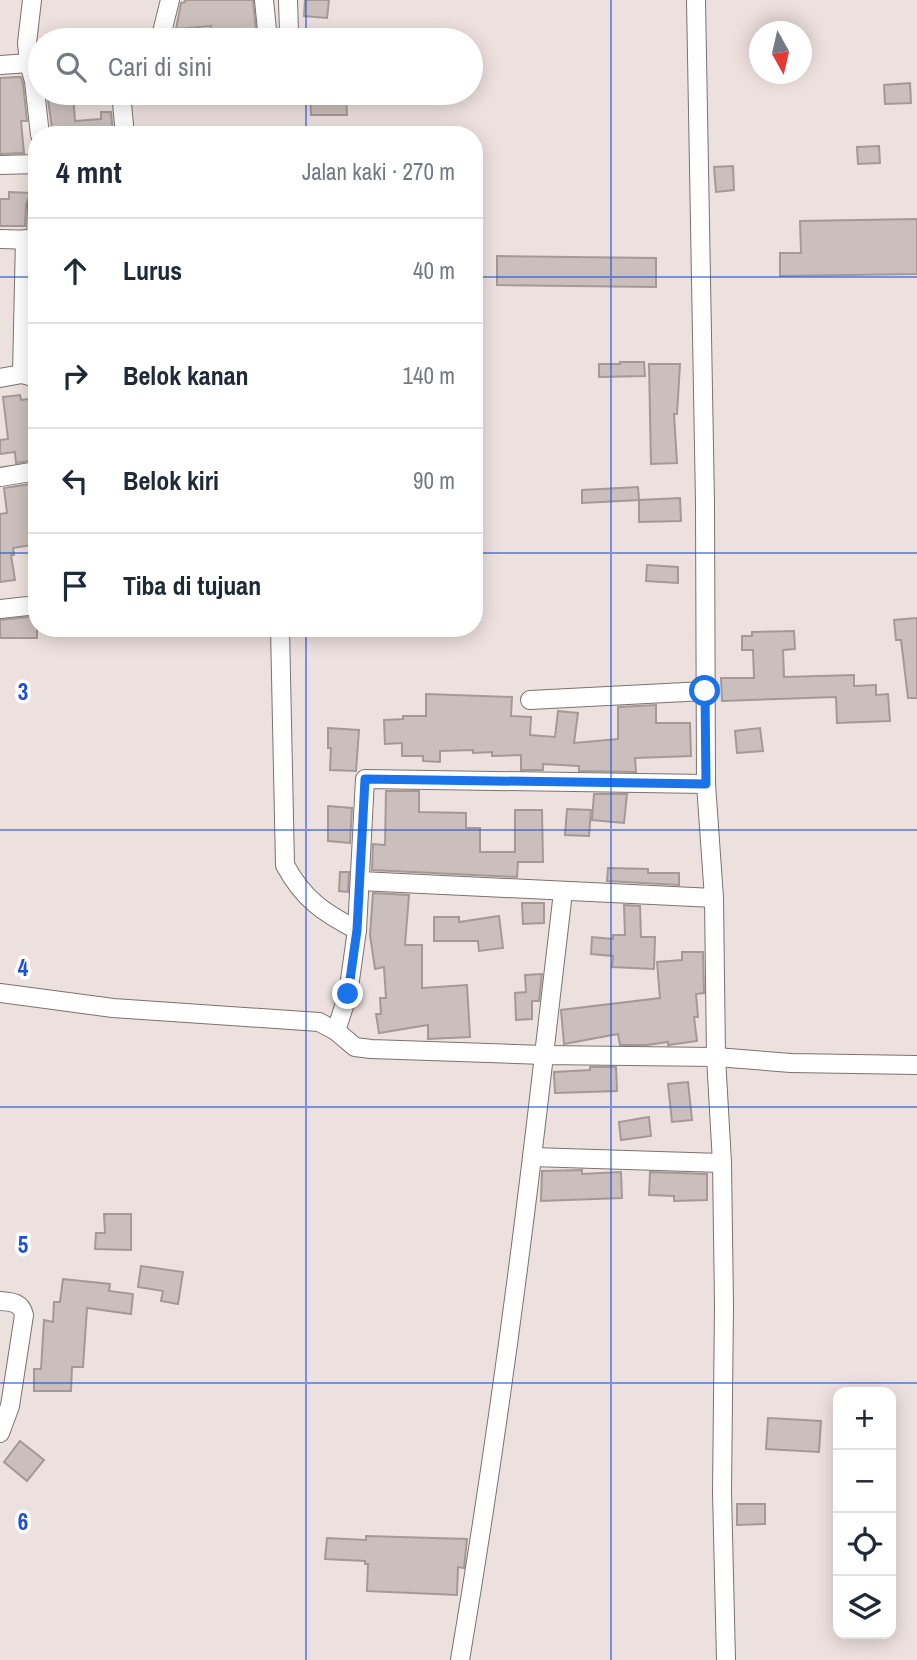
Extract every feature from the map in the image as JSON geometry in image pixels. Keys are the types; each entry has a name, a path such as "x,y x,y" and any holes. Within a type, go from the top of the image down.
{"street":[{"path":"29,28 32,0"},
{"path":"163,28 170,0"},
{"path":"264,0 267,28"},
{"path":"288,0 289,28"},
{"path":"696,0 705,475 706,784 714,898 716,1057 722,1163 722,1492 726,1660"},
{"path":"0,65 28,63"},
{"path":"37,105 39,126"},
{"path":"122,105 124,126"},
{"path":"0,165 28,164"},
{"path":"0,239 28,240"},
{"path":"0,378 28,376"},
{"path":"0,477 28,472"},
{"path":"0,609 28,606"},
{"path":"280,637 285,865 293,881 322,911 357,930"},
{"path":"530,700 705,691"},
{"path":"336,1031 348,994 357,930 365,779 706,784"},
{"path":"360,881 714,898"},
{"path":"460,1660 479,1548 532,1157 563,892"},
{"path":"0,993 113,1008 319,1022 336,1031 355,1047 363,1048 917,1065"},
{"path":"532,1157 722,1163"},
{"path":"0,1301 17,1303 24,1315 10,1406 0,1433"}],"building":[{"path":"253,0 256,28 176,28 181,3"},
{"path":"305,0 329,0 327,18 304,16"},
{"path":"21,77 27,121 21,121 24,153 0,154 0,78"},
{"path":"910,83 911,103 885,104 884,85"},
{"path":"49,105 74,105 75,121 101,119 101,112 111,112 112,126 52,126"},
{"path":"311,105 347,105 347,115 311,115"},
{"path":"879,146 880,163 858,164 857,147"},
{"path":"733,166 734,190 716,192 714,167"},
{"path":"9,192 28,193 25,226 0,226 0,199 9,199"},
{"path":"917,219 917,274 780,276 780,253 801,253 800,221"},
{"path":"497,256 656,258 656,287 497,285"},
{"path":"644,362 645,376 599,377 599,364"},
{"path":"649,364 680,364 677,414 674,414 677,463 651,464"},
{"path":"20,395 21,400 28,399 28,461 16,463 15,452 0,454 0,440 8,439 3,397"},
{"path":"28,484 28,546 13,548 14,555 11,555 15,580 0,582 0,514 7,513 4,488"},
{"path":"638,487 639,500 582,503 582,490"},
{"path":"680,498 681,521 639,522 639,500"},
{"path":"647,565 678,567 678,583 646,581"},
{"path":"28,617 28,637 37,638 0,638 0,620"},
{"path":"917,618 917,698 908,698 901,640 896,640 894,620"},
{"path":"794,631 795,649 783,650 784,677 854,675 854,686 876,685 876,695 888,694 890,721 837,723 836,697 722,701 721,678 754,678 753,650 742,650 742,636 752,636 752,632"},
{"path":"426,694 512,697 511,716 531,717 530,735 555,737 558,711 578,713 574,743 618,739 618,707 656,705 656,723 690,723 691,756 635,758 636,772 579,771 579,766 543,764 543,770 521,770 521,755 492,756 492,752 473,753 473,750 440,751 440,762 423,761 423,756 402,756 402,743 385,744 384,720 403,719 403,716 426,716"},
{"path":"328,728 359,730 356,771 330,770"},
{"path":"760,728 763,751 737,753 735,731"},
{"path":"386,791 419,791 419,812 466,813 466,828 480,828 480,852 515,852 515,810 542,810 543,862 518,862 517,877 372,870 373,844 385,845"},
{"path":"594,794 627,794 624,823 592,820"},
{"path":"328,806 352,808 350,843 328,841"},
{"path":"567,809 591,810 589,836 565,835"},
{"path":"608,868 648,869 648,873 679,873 679,885 607,881"},
{"path":"340,872 349,872 348,892 339,891"},
{"path":"373,893 409,895 405,945 422,945 422,988 467,985 470,1037 428,1039 428,1025 379,1033 376,1014 381,1014 380,998 386,998 384,967 375,969 370,935"},
{"path":"522,903 544,903 544,923 523,924"},
{"path":"624,905 640,906 641,937 655,937 654,969 612,967 613,956 591,954 592,937 613,939 613,935 625,935"},
{"path":"499,916 503,948 479,951 478,941 434,941 434,917 459,917 459,922"},
{"path":"682,952 703,952 704,993 696,994 698,1017 694,1017 697,1041 668,1045 668,1042 620,1045 618,1034 564,1044 561,1010 660,998 657,962 682,960"},
{"path":"542,974 539,1001 532,1001 532,1019 516,1020 515,993 526,992 525,975"},
{"path":"590,1067 616,1067 617,1091 555,1093 554,1072 590,1070"},
{"path":"688,1082 692,1120 672,1122 668,1084"},
{"path":"649,1117 651,1136 621,1140 619,1122"},
{"path":"582,1170 582,1174 621,1172 622,1198 541,1201 542,1171"},
{"path":"650,1172 707,1174 707,1200 674,1201 674,1196 649,1195"},
{"path":"104,1214 131,1214 131,1250 95,1249 96,1233 105,1233"},
{"path":"141,1266 183,1272 178,1304 161,1301 163,1291 138,1287"},
{"path":"63,1279 110,1284 109,1291 133,1294 131,1314 87,1308 83,1367 72,1367 71,1391 34,1391 34,1369 41,1369 44,1320 53,1322 54,1302 60,1302"},
{"path":"768,1418 821,1421 819,1452 766,1449"},
{"path":"20,1441 44,1460 27,1481 4,1462"},
{"path":"737,1504 765,1504 765,1524 737,1525"},
{"path":"366,1536 467,1539 464,1568 458,1567 457,1595 367,1591 368,1564 365,1564 365,1561 325,1559 327,1538 366,1540"}],"route":[{"path":"348,994 357,930 365,779 706,784 705,691"}]}
